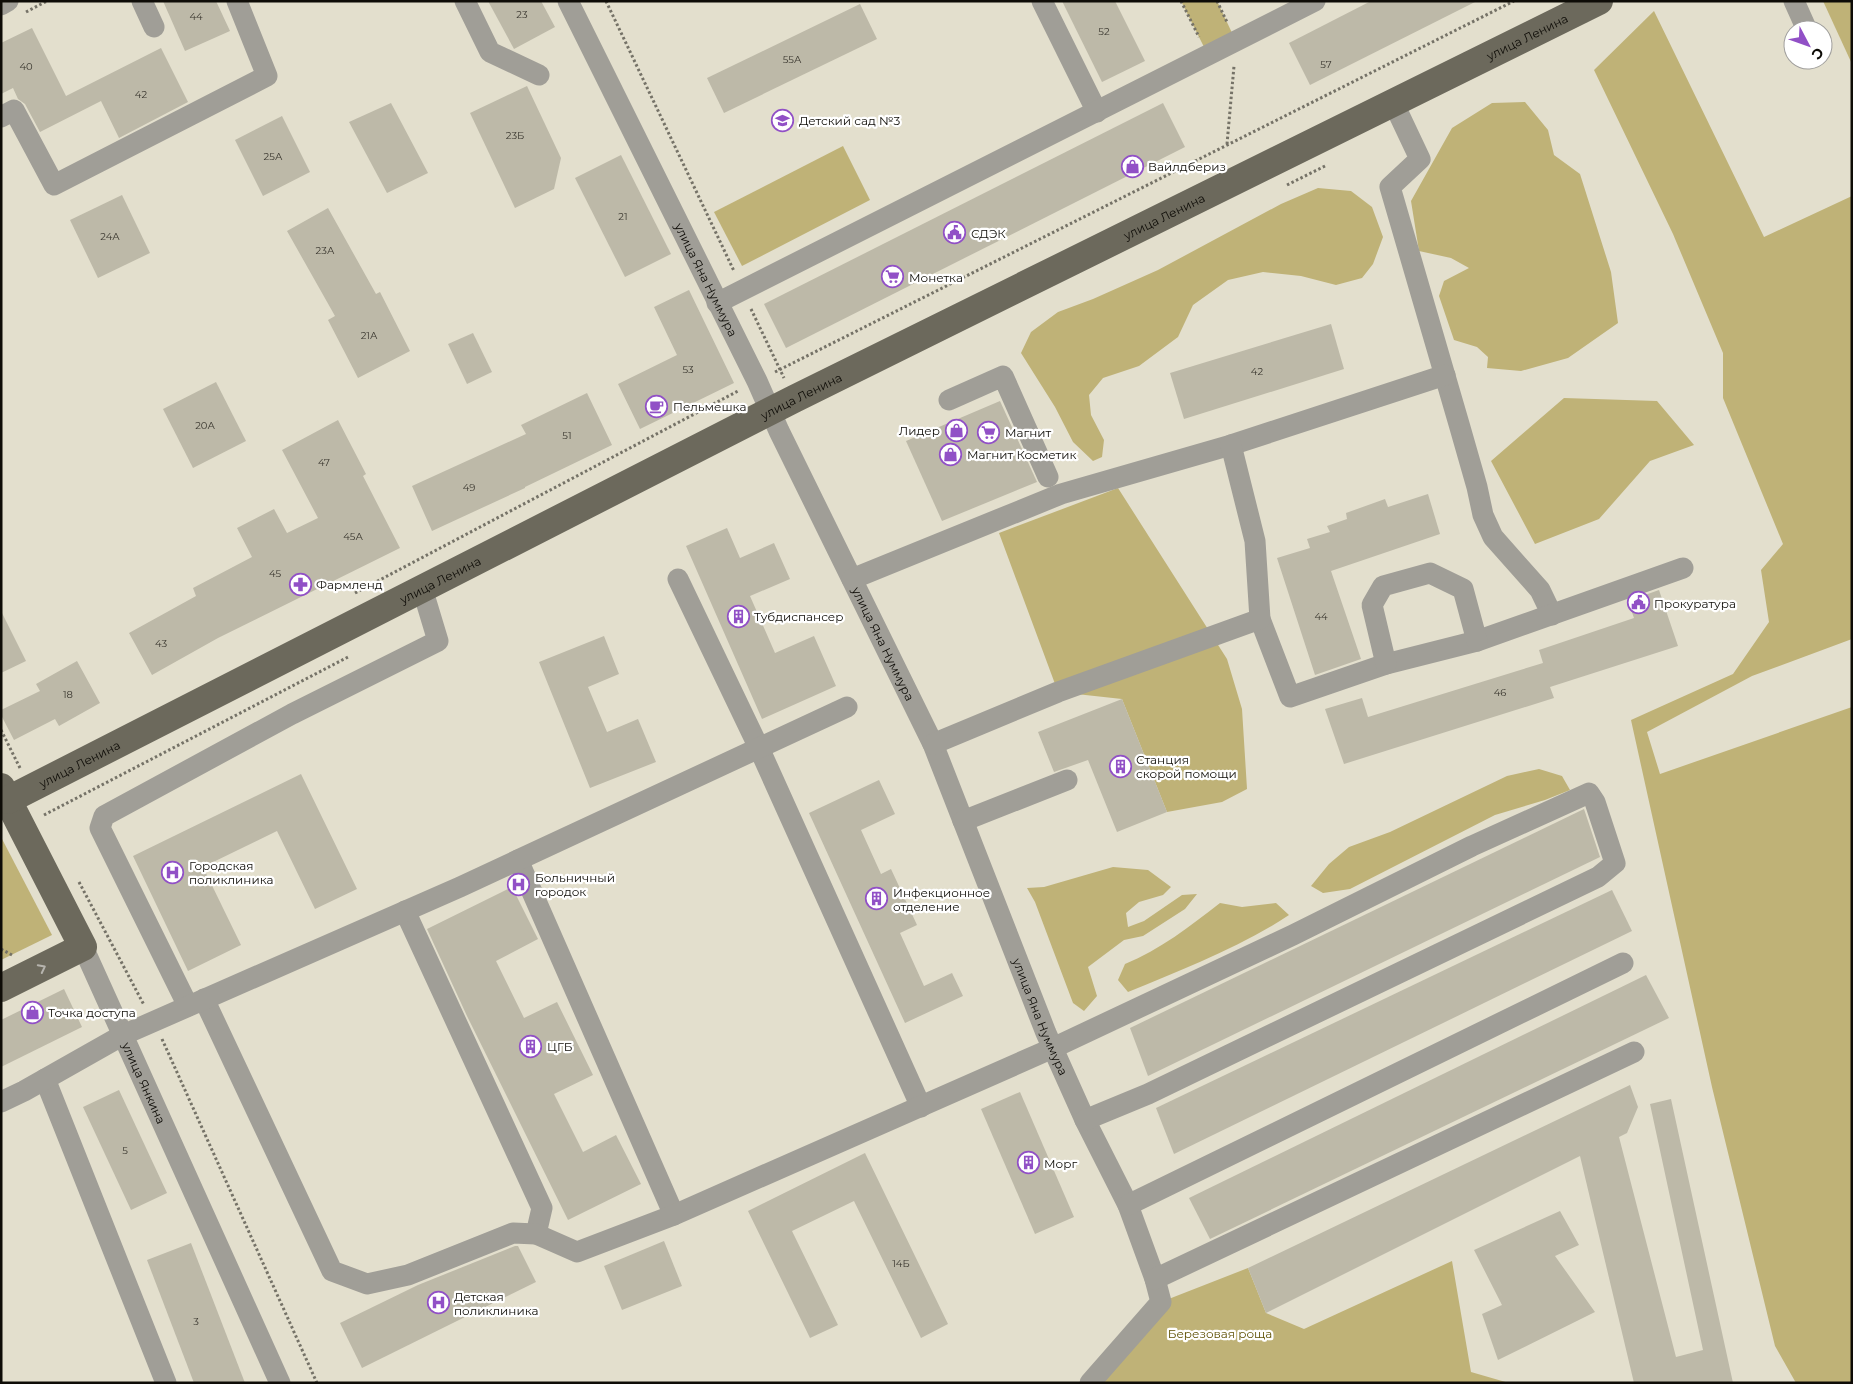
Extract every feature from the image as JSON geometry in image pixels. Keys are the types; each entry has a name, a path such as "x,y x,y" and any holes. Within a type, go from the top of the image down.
{"main road":[{"name":"улица Ленина","path":"15,783 422,588 794,399 1599,1"},
{"name":"улица Янкина","path":"15,783 83,947"},
{"path":"1,988 83,947"}],"street":[{"path":"1,5 8,1"},
{"path":"142,1 154,27"},
{"path":"1,116 14,110 54,185 268,76 237,1"},
{"path":"465,1 490,52 539,75"},
{"name":"улица Яна Нуммура","path":"568,1 757,381 933,744 1053,1048 1085,1120 1128,1205 1155,1279 1161,1302 1090,1383"},
{"path":"1042,1 1097,112"},
{"path":"717,303 1315,1"},
{"path":"1794,1 1803,20"},
{"path":"1394,104 1420,159 1390,187 1477,487 1483,515 1493,537 1540,590 1552,616"},
{"path":"852,580 1061,494 1231,446 1445,375"},
{"path":"949,400 1003,376 1048,477"},
{"path":"1231,446 1255,542 1260,619 1290,698 1386,664 1477,641 1683,568"},
{"path":"1386,664 1372,605 1383,586 1430,573 1463,590 1477,641"},
{"path":"678,579 759,748 921,1107"},
{"path":"422,588 438,641 292,714 104,816 100,828 196,1003 332,1271 367,1284 408,1275 513,1233 536,1234 577,1252 674,1215 1053,1048 1284,939 1472,846 1589,793 1595,802 1615,863 1598,877 1148,1094 1085,1120"},
{"path":"933,744 1058,692 1260,619"},
{"path":"1,1102 123,1035 518,860 847,707"},
{"path":"963,821 1066,780"},
{"path":"518,860 674,1215"},
{"path":"405,911 542,1208 536,1234"},
{"name":"улица Янкина","path":"83,947 280,1383"},
{"path":"1128,1205 1623,963"},
{"path":"1155,1279 1634,1052"},
{"path":"45,1079 166,1383"}],"path":[{"path":"606,1 794,399"},
{"path":"1181,1 1208,56"},
{"path":"352,594 757,381 1514,1"},
{"path":"1227,145 1236,41"},
{"path":"1283,187 1327,165"},
{"path":"44,815 351,655"},
{"path":"1,730 15,783 44,815 49,824"},
{"path":"76,875 171,1056 316,1383"},
{"path":"1,949 12,955"}],"green space":[{"path":"1181,1 1217,1 1233,35 1205,49"},
{"path":"1823,1 1852,1 1852,64 1833,20"},
{"path":"1654,11 1764,237 1852,196 1852,639 1752,676 1647,732 1660,774 1852,707 1852,1383 1796,1383 1775,1346 1712,1087 1631,720 1733,674 1769,622 1761,570 1783,544 1723,398 1723,353 1673,234 1594,70"},
{"path":"1525,102 1548,130 1554,155 1580,174 1611,272 1618,323 1568,358 1521,371 1487,368 1488,357 1477,347 1454,340 1439,296 1444,281 1469,268 1451,258 1419,251 1411,201 1452,128 1492,103"},
{"path":"843,146 870,200 742,266 714,212"},
{"path":"1318,188 1351,191 1372,207 1383,237 1373,264 1362,278 1336,285 1301,276 1263,272 1228,280 1193,305 1178,337 1139,366 1103,378 1089,395 1091,415 1104,440 1102,457 1093,461 1073,442 1055,407 1021,353 1031,332 1058,312 1093,299 1158,270 1281,204"},
{"path":"1564,398 1657,401 1694,445 1650,461 1599,519 1535,544 1491,461"},
{"path":"1118,488 1227,659 1242,709 1247,789 1222,802 1167,812 1122,699 1058,692 999,533"},
{"path":"1539,769 1562,776 1570,790 1545,800 1495,815 1350,889 1323,893 1311,886 1329,864 1349,847 1390,832 1507,776"},
{"path":"1,837 52,935 1,960"},
{"path":"1113,867 1148,870 1171,887 1163,895 1139,902 1126,913 1128,927 1144,921 1182,895 1197,894 1185,909 1143,936 1124,940 1088,967 1097,996 1084,1011 1073,1003 1035,902 1027,888 1044,887"},
{"path":"1220,903 1242,907 1276,903 1289,915 1252,937 1189,967 1128,992 1118,980 1125,964 1163,945"},
{"name":"Березовая роща","path":"1452,1261 1471,1372 1509,1383 1090,1383 1161,1302 1248,1268 1266,1313 1304,1329"}],"building":[{"path":"163,1 216,1 230,31 185,51"},
{"path":"488,1 541,1 555,27 514,49"},
{"path":"1062,1 1115,1 1145,61 1102,82"},
{"path":"1371,1 1477,1 1310,85 1289,43"},
{"path":"860,4 877,39 724,113 707,78"},
{"path":"32,28 66,96 161,48 188,102 119,138 101,101 40,132 25,104 18,99 13,88 1,94 1,43"},
{"path":"527,86 561,158 554,189 515,208 470,113"},
{"path":"391,103 428,173 387,193 349,122"},
{"path":"1163,103 1185,147 786,348 764,304"},
{"path":"282,116 310,172 263,196 235,140"},
{"path":"621,155 671,254 625,277 575,178"},
{"path":"122,195 150,253 98,278 70,220"},
{"path":"328,208 376,294 380,292 410,351 358,378 328,320 335,316 287,231"},
{"path":"689,290 734,383 640,429 618,384 677,355 654,307"},
{"path":"1331,324 1344,369 1184,419 1170,373"},
{"path":"473,333 492,372 467,384 448,344"},
{"path":"216,382 246,441 193,468 163,409"},
{"path":"587,393 612,445 432,531 412,486 526,434 521,425"},
{"path":"1000,401 1037,482 942,521 906,441"},
{"path":"338,420 366,474 363,476 400,548 218,638 152,675 129,633 196,596 193,588 252,557 237,528 274,509 287,533 318,518 282,450"},
{"path":"1428,494 1440,534 1331,571 1361,659 1315,675 1277,558 1310,548 1307,539 1330,532 1327,526 1347,519 1346,513 1385,499 1388,507"},
{"name":"Тубдиспансер","path":"727,528 740,558 774,543 790,579 750,596 775,653 814,636 836,686 762,719 686,546"},
{"path":"1659,590 1678,646 1550,687 1554,698 1344,764 1325,709 1362,698 1368,717 1543,663 1539,650 1634,618 1628,601"},
{"path":"1,611 26,661 1,673"},
{"path":"604,636 619,674 588,687 607,732 638,719 656,762 590,788 539,662"},
{"path":"77,661 100,703 59,726 55,719 14,740 1,715 1,710 40,691 36,684"},
{"name":"Станция скорой помощи","path":"1122,699 1167,812 1117,832 1088,760 1054,772 1038,732"},
{"name":"Городская поликлиника","path":"301,774 357,889 315,909 277,831 203,867 241,945 188,971 133,856"},
{"name":"Инфекционное отделение","path":"879,780 895,814 861,830 881,874 891,869 917,925 900,933 924,986 952,973 963,996 905,1023 809,813"},
{"path":"1584,809 1600,857 1148,1076 1130,1028"},
{"name":"ЦГБ","path":"512,887 538,939 496,961 524,1018 557,1002 593,1075 554,1094 583,1152 616,1135 641,1184 568,1220 467,1016 427,929"},
{"path":"1612,890 1632,931 1174,1154 1156,1108"},
{"path":"1646,975 1669,1018 1210,1239 1189,1198"},
{"path":"64,989 82,1027 1,1067 1,1020"},
{"path":"1630,1085 1638,1107 1627,1133 1619,1137 1676,1357 1703,1350 1650,1104 1671,1099 1733,1383 1634,1383 1580,1156 1266,1313 1248,1268"},
{"path":"119,1090 167,1193 131,1210 83,1107"},
{"name":"Морг","path":"1020,1092 1074,1217 1035,1234 981,1109"},
{"path":"865,1153 948,1324 921,1338 854,1201 792,1231 838,1325 810,1338 748,1211"},
{"path":"1560,1211 1579,1245 1555,1256 1595,1312 1498,1360 1482,1314 1502,1305 1474,1250"},
{"path":"664,1241 682,1286 622,1310 604,1266"},
{"path":"191,1243 245,1383 194,1383 147,1260"},
{"name":"Детская поликлиника","path":"518,1246 536,1282 362,1368 340,1323 418,1285"}],"place":[{"name":"Детский сад №3","path":"783,120"},
{"name":"Вайлдбериз","path":"1132,166"},
{"name":"СДЭК","path":"955,233"},
{"name":"Монетка","path":"893,277"},
{"name":"Пельмешка","path":"657,406"},
{"name":"Лидер","path":"956,430"},
{"name":"Магнит","path":"989,432"},
{"name":"Магнит Косметик","path":"951,454"},
{"name":"Фармленд","path":"300,584"},
{"name":"Прокуратура","path":"1638,603"},
{"name":"Тубдиспансер","path":"738,616"},
{"name":"Станция скорой помощи","path":"1120,766"},
{"name":"Городская поликлиника","path":"173,872"},
{"name":"Больничный городок","path":"519,884"},
{"name":"Инфекционное отделение","path":"877,899"},
{"name":"Точка доступа","path":"32,1012"},
{"name":"ЦГБ","path":"531,1046"},
{"name":"Морг","path":"1028,1163"},
{"name":"Детская поликлиника","path":"438,1303"}]}
